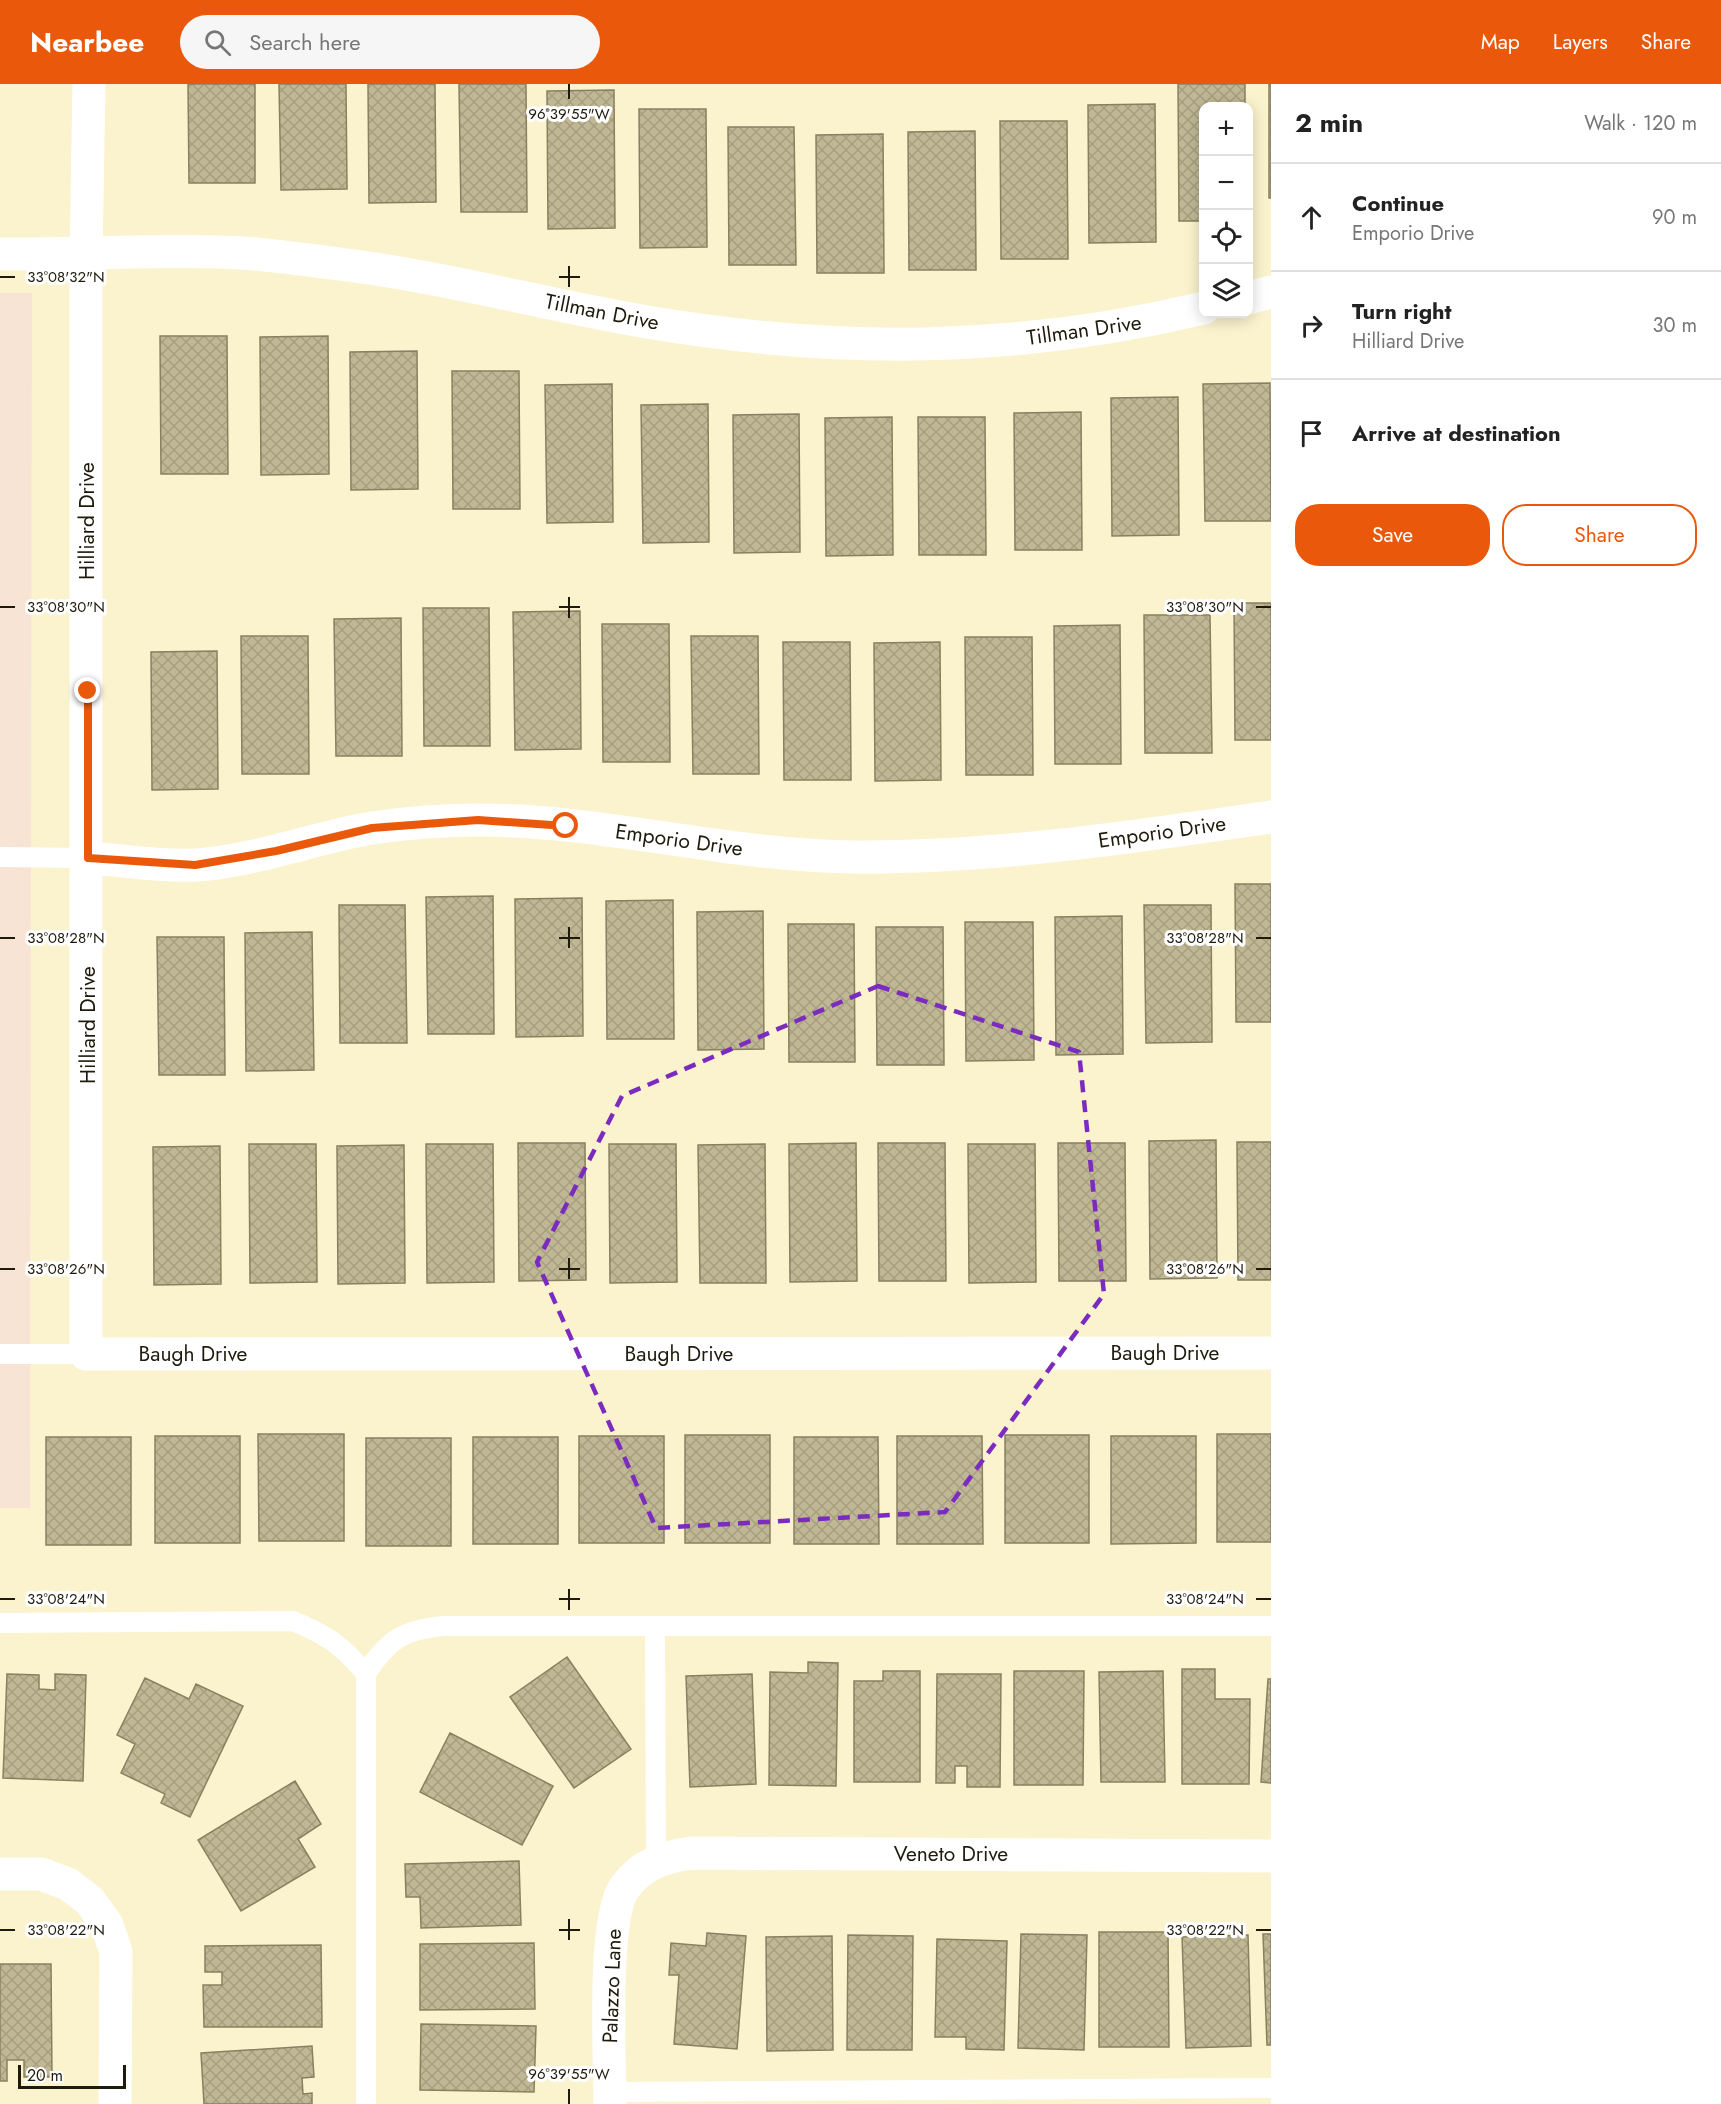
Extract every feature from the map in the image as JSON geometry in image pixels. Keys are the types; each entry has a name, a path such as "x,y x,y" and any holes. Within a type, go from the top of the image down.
{"street":[{"name":"Hilliard Drive","path":"86,1354 88,858 86,255 89,84"},
{"name":"Tillman Drive","path":"0,254 86,255 171,252 266,255 351,265 645,322 778,341 878,346 978,343 1065,334 1151,321 1199,309"},
{"path":"1253,296 1271,292"},
{"name":"Emporio Drive","path":"88,858 195,865 276,851 372,828 478,820 588,827 721,848 840,856 970,854 1126,838 1271,817"},
{"name":"Baugh Drive","path":"86,1354 1271,1353"},
{"name":"Veneto Drive","path":"646,1867 691,1853 1271,1856"},
{"name":"Palazzo Lane","path":"610,2098 610,1934 617,1901 646,1867"},
{"path":"0,1874 41,1874 68,1884 90,1901 107,1925 116,1952 115,2104"}],"lane":[{"path":"0,857 88,858"},
{"path":"0,1354 86,1354"},
{"path":"0,1623 293,1621 322,1632 347,1650 366,1674"},
{"path":"646,1867 655,1626"},
{"path":"366,2104 366,1674 379,1653 397,1637 420,1628 1271,1626"},
{"path":"610,2098 839,2097 1271,2088"}],"highlighted area":[{"path":"878,986 1079,1052 1104,1294 945,1512 656,1528 537,1262 622,1096"}],"shaded area":[{"path":"0,293 32,293 30,1508 0,1508"}],"building":[{"path":"188,84 255,84 255,183 189,183"},
{"path":"279,84 346,84 347,189 281,190"},
{"path":"368,84 435,84 436,202 369,203"},
{"path":"459,84 526,84 527,212 461,212"},
{"path":"1178,84 1245,84 1245,102 1199,102 1199,221 1179,221"},
{"path":"1269,84 1271,84 1271,198 1269,198"},
{"path":"614,90 615,228 548,229 547,91"},
{"path":"1155,104 1156,242 1089,243 1088,105"},
{"path":"639,109 706,109 707,247 640,248"},
{"path":"1000,121 1067,121 1068,259 1001,259"},
{"path":"728,127 794,127 796,265 729,265"},
{"path":"975,131 976,270 909,270 908,132"},
{"path":"883,134 884,273 817,273 816,135"},
{"path":"160,336 227,336 228,474 161,474"},
{"path":"328,336 329,474 261,475 260,337"},
{"path":"417,351 418,489 351,490 350,352"},
{"path":"452,371 519,371 520,509 453,509"},
{"path":"1270,383 1271,521 1205,521 1203,384"},
{"path":"612,384 613,522 547,523 545,385"},
{"path":"1178,397 1179,535 1112,536 1111,398"},
{"path":"708,404 709,542 643,543 641,405"},
{"path":"1081,412 1082,550 1015,550 1014,413"},
{"path":"799,414 800,552 734,553 733,415"},
{"path":"892,417 893,555 826,556 825,418"},
{"path":"918,417 985,417 986,555 919,555"},
{"path":"1234,603 1271,603 1271,740 1235,740"},
{"path":"423,608 489,608 490,746 424,746"},
{"path":"580,611 581,749 515,750 513,612"},
{"path":"1144,615 1210,615 1212,753 1145,753"},
{"path":"401,618 402,756 336,756 334,619"},
{"path":"602,624 669,624 670,762 603,762"},
{"path":"1120,625 1121,764 1055,764 1054,626"},
{"path":"241,636 308,636 309,774 242,774"},
{"path":"691,636 758,636 759,774 693,774"},
{"path":"965,637 1032,637 1033,775 966,775"},
{"path":"783,642 850,642 851,780 784,780"},
{"path":"940,642 941,780 875,781 874,643"},
{"path":"217,651 218,789 152,790 151,652"},
{"path":"1235,884 1271,884 1271,1022 1236,1022"},
{"path":"493,896 494,1034 428,1034 426,897"},
{"path":"582,898 583,1036 516,1037 515,899"},
{"path":"673,900 674,1039 607,1039 606,901"},
{"path":"339,905 405,905 407,1043 340,1043"},
{"path":"1144,905 1211,905 1212,1042 1146,1043"},
{"path":"763,911 764,1049 698,1050 697,912"},
{"path":"1122,916 1123,1054 1056,1055 1055,917"},
{"path":"965,922 1033,922 1034,1060 966,1061"},
{"path":"788,924 854,924 855,1062 789,1062"},
{"path":"876,927 943,927 944,1065 877,1065"},
{"path":"312,932 314,1070 246,1071 245,933"},
{"path":"157,937 224,937 225,1075 159,1075"},
{"path":"1216,1140 1217,1278 1150,1279 1149,1141"},
{"path":"1237,1142 1271,1142 1271,1280 1238,1280"},
{"path":"518,1143 585,1143 586,1280 519,1281"},
{"path":"856,1143 857,1281 790,1282 789,1144"},
{"path":"878,1143 945,1143 946,1281 879,1281"},
{"path":"1058,1143 1125,1143 1126,1281 1059,1281"},
{"path":"249,1144 316,1144 317,1282 250,1283"},
{"path":"426,1144 493,1144 494,1282 427,1283"},
{"path":"609,1144 676,1144 677,1282 610,1283"},
{"path":"765,1144 766,1283 700,1283 698,1145"},
{"path":"968,1144 1035,1144 1036,1282 969,1283"},
{"path":"404,1145 405,1283 338,1284 337,1146"},
{"path":"220,1146 221,1284 154,1285 153,1147"},
{"path":"258,1434 344,1434 344,1541 259,1541"},
{"path":"1217,1434 1271,1434 1271,1542 1217,1542"},
{"path":"685,1435 770,1435 770,1543 685,1543"},
{"path":"1005,1435 1089,1435 1089,1543 1005,1543"},
{"path":"155,1436 240,1436 240,1543 155,1543"},
{"path":"579,1436 664,1436 664,1543 579,1543"},
{"path":"897,1436 982,1436 983,1544 897,1544"},
{"path":"1111,1436 1196,1436 1196,1543 1111,1544"},
{"path":"46,1437 131,1437 131,1545 46,1545"},
{"path":"473,1437 558,1437 558,1544 473,1544"},
{"path":"794,1437 878,1437 879,1544 794,1544"},
{"path":"366,1438 451,1438 451,1546 366,1546"},
{"path":"567,1657 631,1749 574,1788 510,1697"},
{"path":"808,1662 838,1663 836,1786 769,1785 770,1672 808,1673"},
{"path":"1182,1669 1215,1669 1215,1699 1250,1699 1249,1784 1182,1784"},
{"path":"883,1671 920,1671 920,1782 854,1782 854,1681 883,1681"},
{"path":"1014,1671 1084,1671 1083,1785 1014,1785"},
{"path":"1163,1671 1165,1782 1101,1782 1099,1672"},
{"path":"7,1674 39,1675 39,1689 55,1690 55,1674 86,1675 83,1781 3,1778"},
{"path":"752,1674 756,1784 690,1787 686,1676"},
{"path":"937,1674 1001,1674 1000,1787 967,1787 967,1766 955,1766 955,1783 936,1783"},
{"path":"145,1678 189,1699 196,1684 243,1706 190,1817 161,1803 165,1794 121,1773 135,1744 117,1735"},
{"path":"1268,1679 1271,1679 1271,1783 1261,1782"},
{"path":"450,1733 553,1786 522,1845 420,1792"},
{"path":"295,1781 321,1824 298,1839 315,1867 241,1911 198,1840"},
{"path":"519,1861 521,1925 421,1928 420,1897 406,1897 405,1864"},
{"path":"1099,1932 1168,1932 1169,2047 1099,2047"},
{"path":"707,1933 746,1936 737,2049 674,2044 679,1975 669,1975 671,1943 706,1946"},
{"path":"1021,1934 1087,1935 1084,2050 1018,2048"},
{"path":"1263,1934 1271,1934 1271,2045 1267,2045"},
{"path":"848,1935 913,1936 912,2050 847,2050"},
{"path":"1248,1935 1251,2046 1186,2048 1182,1937"},
{"path":"832,1936 833,2050 767,2051 766,1937"},
{"path":"937,1939 1007,1941 1004,2050 966,2049 966,2037 935,2037"},
{"path":"534,1943 535,2009 420,2010 420,1944"},
{"path":"321,1945 322,2027 204,2027 203,1985 222,1985 222,1972 205,1972 205,1946"},
{"path":"0,1964 51,1964 52,2077 24,2077 24,2060 7,2060 7,2081 0,2081"},
{"path":"421,2024 536,2026 534,2092 420,2090"},
{"path":"312,2046 314,2077 302,2078 303,2094 312,2093 312,2104 204,2104 201,2053"}],"route":[{"path":"88,691 88,858 195,865 276,851 372,828 478,820 566,826"}]}
